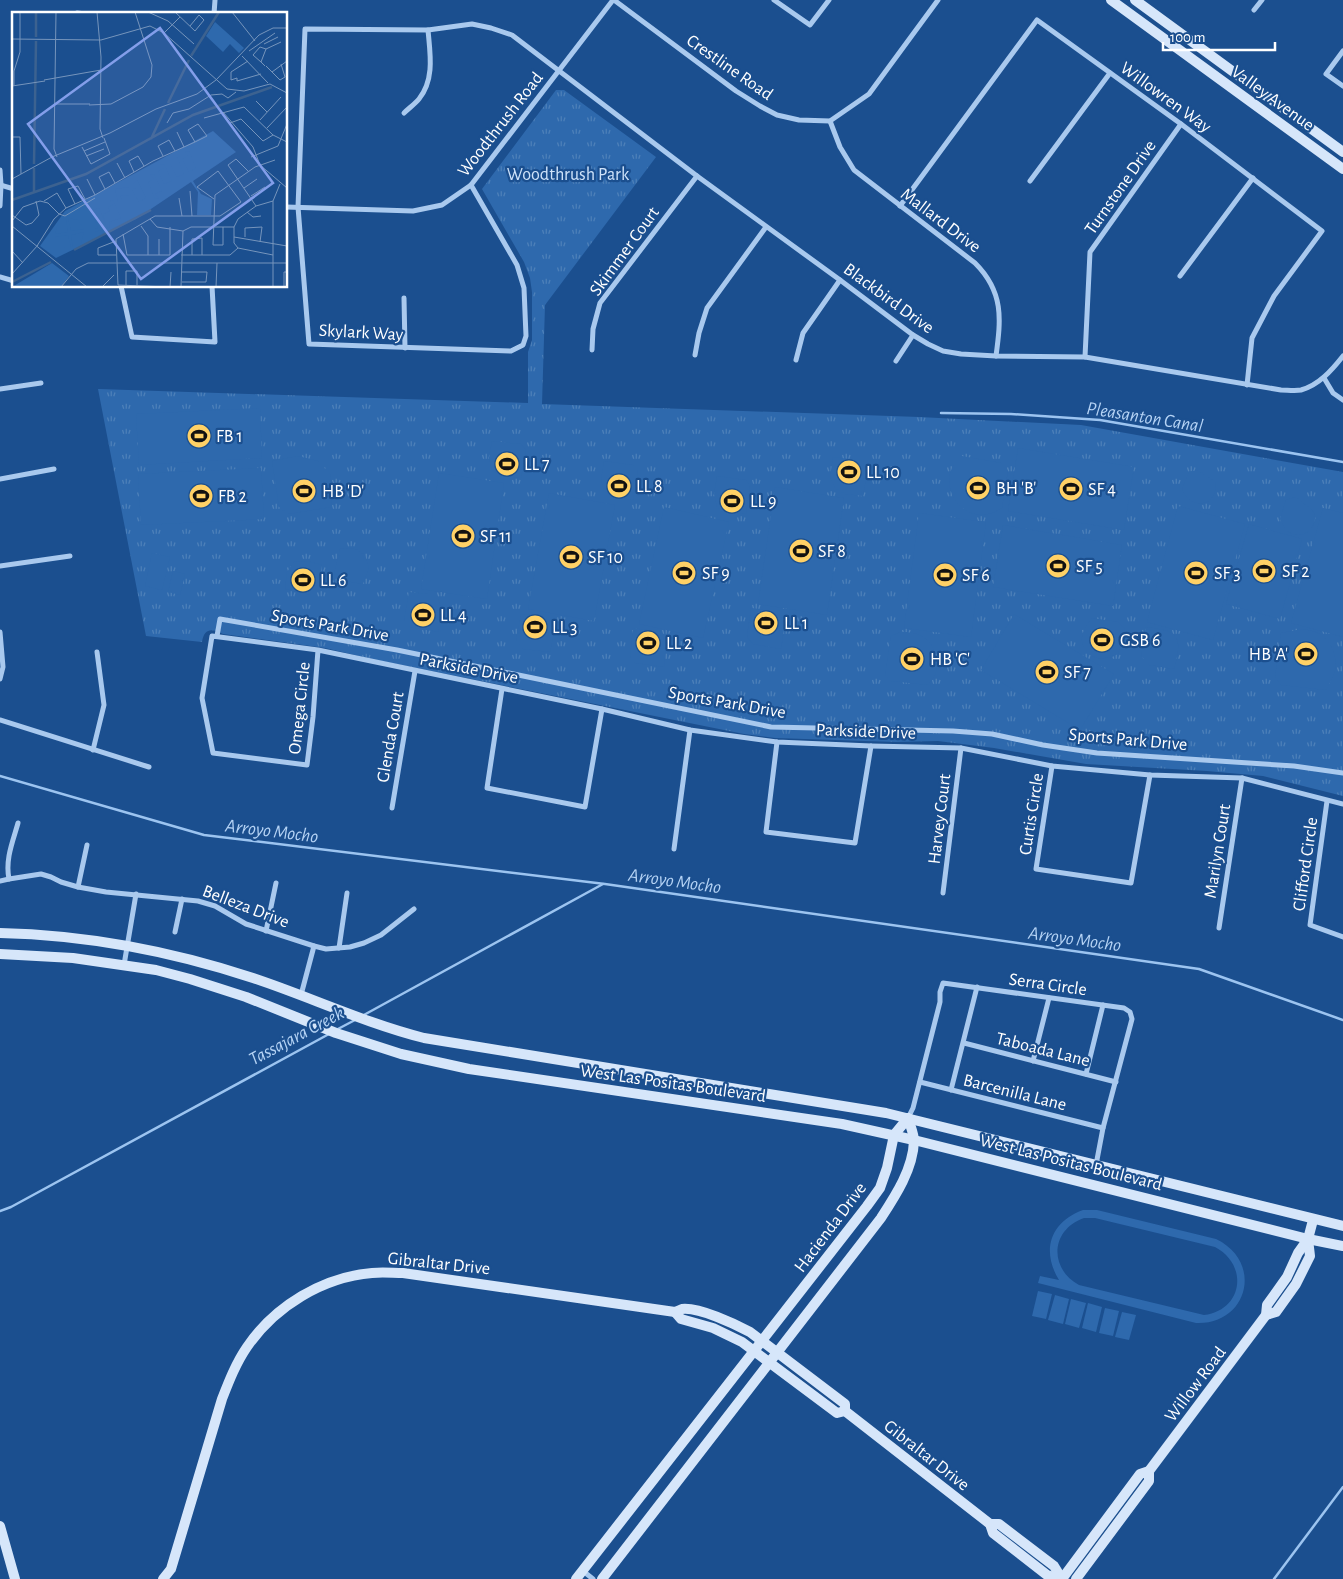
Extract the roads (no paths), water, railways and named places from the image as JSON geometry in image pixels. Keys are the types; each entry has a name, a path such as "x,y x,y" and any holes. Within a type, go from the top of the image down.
{"main road":[{"name":"Valley Avenue","path":"1111,0 1343,168"},
{"name":"Valley Avenue","path":"1135,0 1343,152"},
{"name":"West Las Positas Boulevard","path":"0,933 76,939 128,946 196,960 254,978 367,1021 417,1036 461,1045 838,1104 908,1118 1095,1166 1343,1226"},
{"name":"West Las Positas Boulevard","path":"0,954 73,958 156,970 246,997 336,1033 401,1054 469,1069 842,1124 894,1135 1308,1240 1343,1246"},
{"name":"Hacienda Drive","path":"580,1575 880,1188 887,1168 894,1135 908,1118"},
{"name":"Hacienda Drive","path":"602,1579 882,1218 895,1198 912,1156 914,1140 908,1118"},
{"name":"Willow Road","path":"1062,1579 1140,1474 1149,1471 1266,1315 1276,1312 1296,1284 1310,1256 1308,1240 1313,1220"},
{"name":"Gibraltar Drive","path":"163,1579 173,1574 219,1408 232,1372 247,1347 266,1323 301,1296 328,1284 357,1275 374,1272 403,1272 675,1312 682,1309 692,1310 716,1317 750,1332 845,1404 845,1411"},
{"name":"Gibraltar Drive","path":"675,1312 681,1320 728,1334 755,1351 837,1413 845,1411"},
{"name":"Gibraltar Drive","path":"845,1411 990,1524 999,1524 1054,1566 1062,1579"},
{"name":"Willow Road","path":"1076,1579 1149,1481 1149,1471"},
{"path":"0,1530 15,1579"}],"street":[{"name":"Woodthrush Road","path":"288,207 412,212 442,205 471,185 614,0"},
{"name":"Crestline Road","path":"614,0 736,91 760,106 777,115 799,120 830,121"},
{"path":"774,0 810,25 829,0"},
{"path":"830,121 869,94 938,0"},
{"path":"1254,10 1262,0"},
{"name":"Willowren Way","path":"900,206 1037,20 1254,178 1322,231 1274,296 1252,338 1247,385"},
{"name":"Blackbird Drive","path":"305,29 428,30 472,24 512,35 697,176 913,335 943,351 996,356 1085,357 1281,390 1300,390 1324,378 1343,356"},
{"name":"Skylark Way","path":"305,29 298,207 309,344 511,351 523,345 526,336 524,288 517,265 471,185"},
{"path":"404,113 418,100 425,90 431,65 428,30"},
{"path":"1343,51 1326,74 1343,86"},
{"path":"1030,180 1110,74"},
{"name":"Mallard Drive","path":"830,121 840,147 854,170 976,263 986,273 993,286 999,308 996,356"},
{"name":"Turnstone Drive","path":"1085,357 1090,252 1181,124"},
{"path":"0,170 0,206"},
{"name":"Skimmer Court","path":"592,350 593,329 600,303 697,176"},
{"path":"1180,276 1254,178"},
{"path":"695,355 699,333 707,308 766,227"},
{"path":"796,360 803,333 840,280"},
{"path":"121,288 132,337 215,342 212,288"},
{"path":"404,298 405,348"},
{"path":"896,361 913,335"},
{"path":"1324,378 1333,393 1343,400"},
{"path":"0,389 41,383"},
{"path":"0,479 54,469"},
{"path":"0,566 70,556"},
{"name":"Sports Park Drive","path":"215,636 220,619 397,650 771,727 953,731 992,734 1043,745 1097,753 1285,765 1343,773"},
{"path":"0,632 3,667 0,679"},
{"name":"Parkside Drive","path":"215,636 318,650 602,708 690,730 777,742 961,748 1052,766 1150,775 1242,778 1343,804"},
{"name":"Omega Circle","path":"215,636 202,698 213,753 307,765 318,650"},
{"path":"93,750 104,705 97,652"},
{"name":"Glenda Court","path":"392,808 415,671"},
{"path":"502,689 486,788 585,807 602,708"},
{"path":"0,720 149,766"},
{"path":"674,849 690,730"},
{"path":"777,742 766,832 856,843 871,746"},
{"name":"Harvey Court","path":"943,893 961,748"},
{"name":"Curtis Circle","path":"1052,766 1036,870 1131,884 1150,775"},
{"name":"Marilyn Court","path":"1219,928 1242,778"},
{"name":"Clifford Circle","path":"1328,801 1310,925 1343,938"},
{"path":"9,878 7,870 8,858 18,823"},
{"path":"78,887 88,845"},
{"name":"Belleza Drive","path":"0,881 41,874 78,887 106,892 198,901 214,906 246,924 326,949 350,947 364,943 381,935 414,910"},
{"path":"266,931 276,883"},
{"path":"339,948 347,892"},
{"path":"124,965 136,894"},
{"path":"176,932 182,898"},
{"path":"301,996 314,946"},
{"name":"Serra Circle","path":"908,1118 914,1108 943,983 1124,1008 1130,1012 1132,1018 1095,1166"},
{"path":"951,1090 977,988"},
{"path":"1033,1061 1049,998"},
{"path":"1086,1074 1103,1005"},
{"name":"Taboada Lane","path":"964,1043 1116,1082"},
{"name":"Barcenilla Lane","path":"920,1082 1103,1128"},
{"path":"580,1575 593,1579"}],"waterway":[{"name":"Pleasanton Canal","path":"941,413 1011,414 1100,420 1343,462"},
{"name":"Arroyo Mocho","path":"0,776 204,835 605,884 1199,969 1343,1020"},
{"name":"Tassajara Creek","path":"362,1016 603,884"},
{"name":"Tassajara Creek","path":"336,1030 355,1020"},
{"name":"Tassajara Creek","path":"0,1211 11,1207 329,1034"},
{"path":"1274,1579 1343,1487"}],"place":[{"name":"FB 1","path":"199,436"},
{"name":"LL 7","path":"507,464"},
{"name":"LL 10","path":"849,472"},
{"name":"LL 8","path":"619,486"},
{"name":"BH 'B'","path":"978,488"},
{"name":"SF 4","path":"1071,489"},
{"name":"HB 'D'","path":"304,491"},
{"name":"FB 2","path":"201,496"},
{"name":"LL 9","path":"732,501"},
{"name":"SF 11","path":"463,536"},
{"name":"SF 8","path":"801,551"},
{"name":"SF 10","path":"571,557"},
{"name":"SF 5","path":"1058,566"},
{"name":"SF 2","path":"1264,571"},
{"name":"SF 9","path":"684,573"},
{"name":"SF 3","path":"1196,573"},
{"name":"SF 6","path":"945,575"},
{"name":"LL 6","path":"303,580"},
{"name":"LL 4","path":"423,615"},
{"name":"LL 1","path":"766,623"},
{"name":"LL 3","path":"535,627"},
{"name":"GSB 6","path":"1102,640"},
{"name":"LL 2","path":"648,643"},
{"name":"HB 'A'","path":"1306,654"},
{"name":"HB 'C'","path":"912,659"},
{"name":"SF 7","path":"1047,672"}],"park label":[{"name":"Woodthrush Park","path":"568,174"}]}
